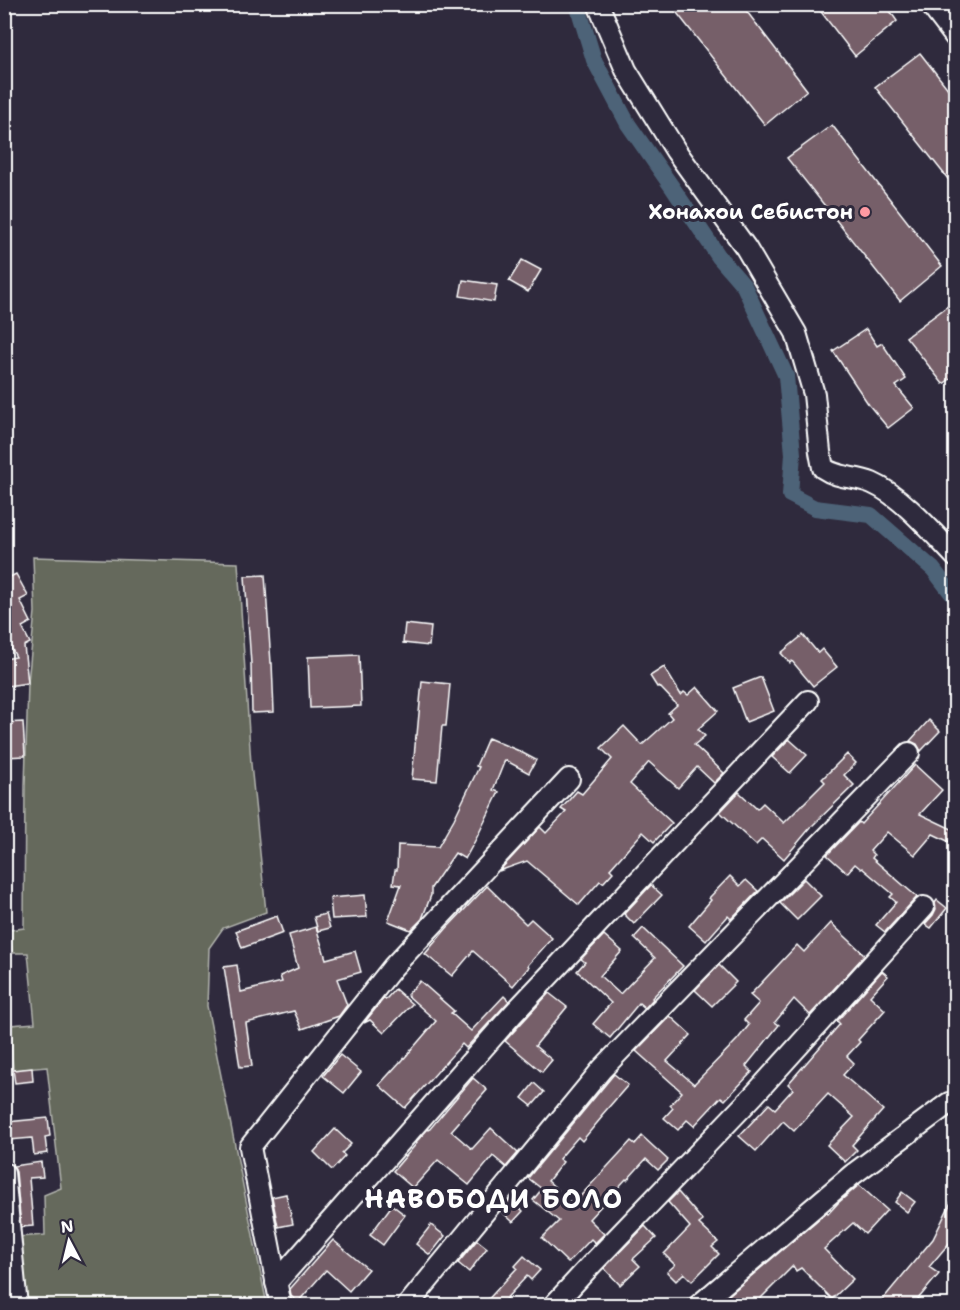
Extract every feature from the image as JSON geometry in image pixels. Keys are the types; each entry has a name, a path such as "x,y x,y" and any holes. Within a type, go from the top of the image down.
{"street":[{"path":"598,4 626,70 676,151 746,248 796,333 814,394 819,452 823,468 833,474 872,483 891,495 910,510 956,557"},
{"path":"930,4 956,38"},
{"path":"276,1283 512,1015 808,701"},
{"path":"406,1305 602,1069 909,753"},
{"path":"281,1305 250,1147 393,967 569,779"},
{"path":"553,1305 754,1095 924,906"},
{"path":"698,1305 852,1175 949,1103"},
{"path":"4,1173 17,1305"}],"shaded area":[{"path":"33,557 238,563 251,764 266,912 223,928 209,948 207,1006 267,1305 22,1305 17,1237 45,1235 44,1195 61,1188 47,1067 13,1070 10,1025 35,1023 28,953 12,953 10,930 24,928 28,683 35,612"}],"building":[{"path":"670,4 741,4 807,90 765,125"},
{"path":"815,4 885,4 897,21 855,56"},
{"path":"920,53 956,99 956,189 875,87"},
{"name":"Хонахои Себистон","path":"832,125 942,266 900,301 787,158"},
{"path":"522,260 541,270 528,292 509,281"},
{"path":"463,280 497,285 494,302 460,296"},
{"path":"956,300 956,375 943,384 906,337"},
{"path":"866,329 877,346 882,343 906,379 896,386 914,408 888,428 869,405 833,351"},
{"path":"16,574 28,596 20,600 31,622 22,627 30,643 24,646 28,683 7,686 4,659 16,657 4,635 4,580"},
{"path":"265,575 274,712 252,713 245,576"},
{"path":"405,624 431,627 429,646 403,643"},
{"path":"803,635 818,653 822,649 837,667 813,686 792,661 790,663 781,653"},
{"path":"359,655 361,706 310,708 308,657"},
{"path":"664,667 681,695 684,692 688,695 697,687 718,711 698,729 705,736 694,745 724,773 714,783 697,767 678,788 649,762 630,784 672,823 654,842 643,832 610,869 613,872 603,883 600,881 579,905 527,861 499,871 540,827 546,833 566,812 561,809 577,791 582,794 612,759 601,748 624,726 642,745 672,718 668,713 677,705 659,686 657,687 650,676"},
{"path":"761,677 774,711 746,722 733,688"},
{"path":"422,681 450,684 446,726 442,726 437,781 412,779"},
{"path":"929,720 940,731 921,751 917,744 910,741"},
{"path":"23,722 25,756 4,757 4,723"},
{"path":"488,738 536,760 529,773 505,760 493,790 499,792 477,837 465,859 455,853 431,888 431,895 422,919 411,930 388,921 401,885 393,884 395,870 397,870 398,845 438,847 479,767 476,766"},
{"path":"789,739 807,755 790,773 772,757"},
{"path":"847,754 856,763 844,775 854,785 811,827 784,859 762,839 756,845 720,812 739,792 757,809 763,803 784,823 825,782 822,779"},
{"path":"915,765 942,790 920,814 956,831 956,845 933,834 915,855 887,832 870,851 874,855 872,858 917,897 885,932 876,925 896,902 890,897 893,894 862,868 855,864 847,873 827,855 859,822 861,824"},
{"path":"730,876 740,886 746,880 758,891 731,919 728,916 706,941 689,926 711,900 709,898"},
{"path":"804,879 821,896 797,920 780,903"},
{"path":"651,885 662,895 634,924 624,914"},
{"path":"487,886 526,924 531,919 552,938 513,986 473,951 452,976 425,954"},
{"path":"365,895 367,917 332,919 330,898"},
{"path":"937,900 947,908 931,928 925,924 936,909"},
{"path":"326,914 330,928 318,931 314,917"},
{"path":"277,916 283,933 242,948 236,931"},
{"path":"831,923 865,955 810,1015 794,999 775,1022 779,1025 746,1066 752,1072 725,1100 721,1097 694,1126 687,1120 678,1130 664,1118 673,1108 670,1105 682,1092 636,1051 670,1016 691,1035 667,1061 694,1084 749,1025 744,1020 759,1003 750,995 797,945 804,952"},
{"path":"316,927 326,959 355,951 361,972 337,979 347,1005 339,1016 302,1029 294,1011 246,1023 252,1066 240,1067 224,967 237,965 241,992 282,982 280,976 298,968 289,935"},
{"path":"643,928 683,966 645,1008 639,1003 610,1038 593,1024 611,1003 577,971 585,962 581,959 604,935 622,951 600,976 620,994 655,958 634,938"},
{"path":"719,965 736,982 712,1006 695,990"},
{"path":"882,971 888,976 870,996 885,1010 847,1056 854,1063 843,1075 883,1110 852,1145 857,1150 845,1162 827,1145 854,1117 828,1094 794,1131 783,1121 756,1151 739,1136 769,1104 775,1109 793,1089 788,1084 840,1024 837,1021"},
{"path":"420,981 454,1011 451,1013 471,1031 504,996 509,1001 466,1048 462,1044 405,1108 379,1085 436,1021 407,995"},
{"path":"395,989 412,1004 384,1033 370,1020 364,1023 384,998 386,999"},
{"path":"549,993 567,1007 535,1046 552,1060 542,1072 505,1041"},
{"path":"340,1055 361,1072 344,1093 323,1076"},
{"path":"32,1068 33,1081 15,1083 13,1070"},
{"path":"614,1074 628,1085 582,1141 578,1137 559,1159 563,1162 548,1181 558,1190 552,1197 528,1178"},
{"path":"473,1078 487,1090 451,1131 472,1149 491,1128 518,1153 506,1167 493,1156 469,1185 438,1160 413,1188 393,1171"},
{"path":"534,1083 544,1092 532,1106 522,1098"},
{"path":"48,1118 50,1136 45,1137 47,1153 34,1155 32,1138 9,1140 7,1122"},
{"path":"335,1129 351,1144 342,1153 345,1156 332,1170 314,1152"},
{"path":"642,1136 668,1160 658,1170 646,1159 626,1179 589,1219 604,1234 595,1243 591,1239 568,1263 542,1238 559,1221 533,1200 542,1189 564,1207 570,1201 573,1204 631,1141 635,1144"},
{"path":"41,1162 43,1177 29,1178 33,1226 21,1227 16,1172 13,1166"},
{"path":"859,1185 887,1210 865,1234 853,1223 824,1249 853,1279 832,1299 801,1268 796,1271 793,1266 754,1305 717,1305 827,1212 828,1214"},
{"path":"678,1192 703,1221 699,1224 718,1242 712,1247 719,1254 692,1281 684,1273 676,1281 667,1272 675,1265 664,1254 690,1227 668,1202"},
{"path":"902,1192 915,1202 907,1212 895,1202"},
{"path":"956,1192 956,1235 929,1267 939,1274 913,1305 878,1305 933,1239"},
{"path":"286,1194 293,1224 278,1227 272,1197"},
{"path":"510,1199 523,1211 513,1222 501,1211"},
{"path":"392,1205 405,1215 383,1245 370,1235"},
{"path":"431,1225 445,1236 430,1255 416,1244"},
{"path":"645,1226 656,1238 633,1259 640,1266 620,1285 604,1268"},
{"path":"333,1240 368,1269 349,1291 326,1270 298,1302 291,1296 290,1289"},
{"path":"477,1240 487,1248 469,1272 458,1263"},
{"path":"524,1256 540,1270 531,1280 527,1276 500,1305 483,1305 517,1268 515,1266"}],"waterway":[{"path":"577,4 594,60 628,124 719,257 744,286 786,376 793,454 790,495 815,508 871,515 933,569 956,599"}],"place":[{"name":"Хонахои Себистон","path":"865,212"}],"district":[{"name":"НАВОБОДИ БОЛО","path":"494,1198"}]}
